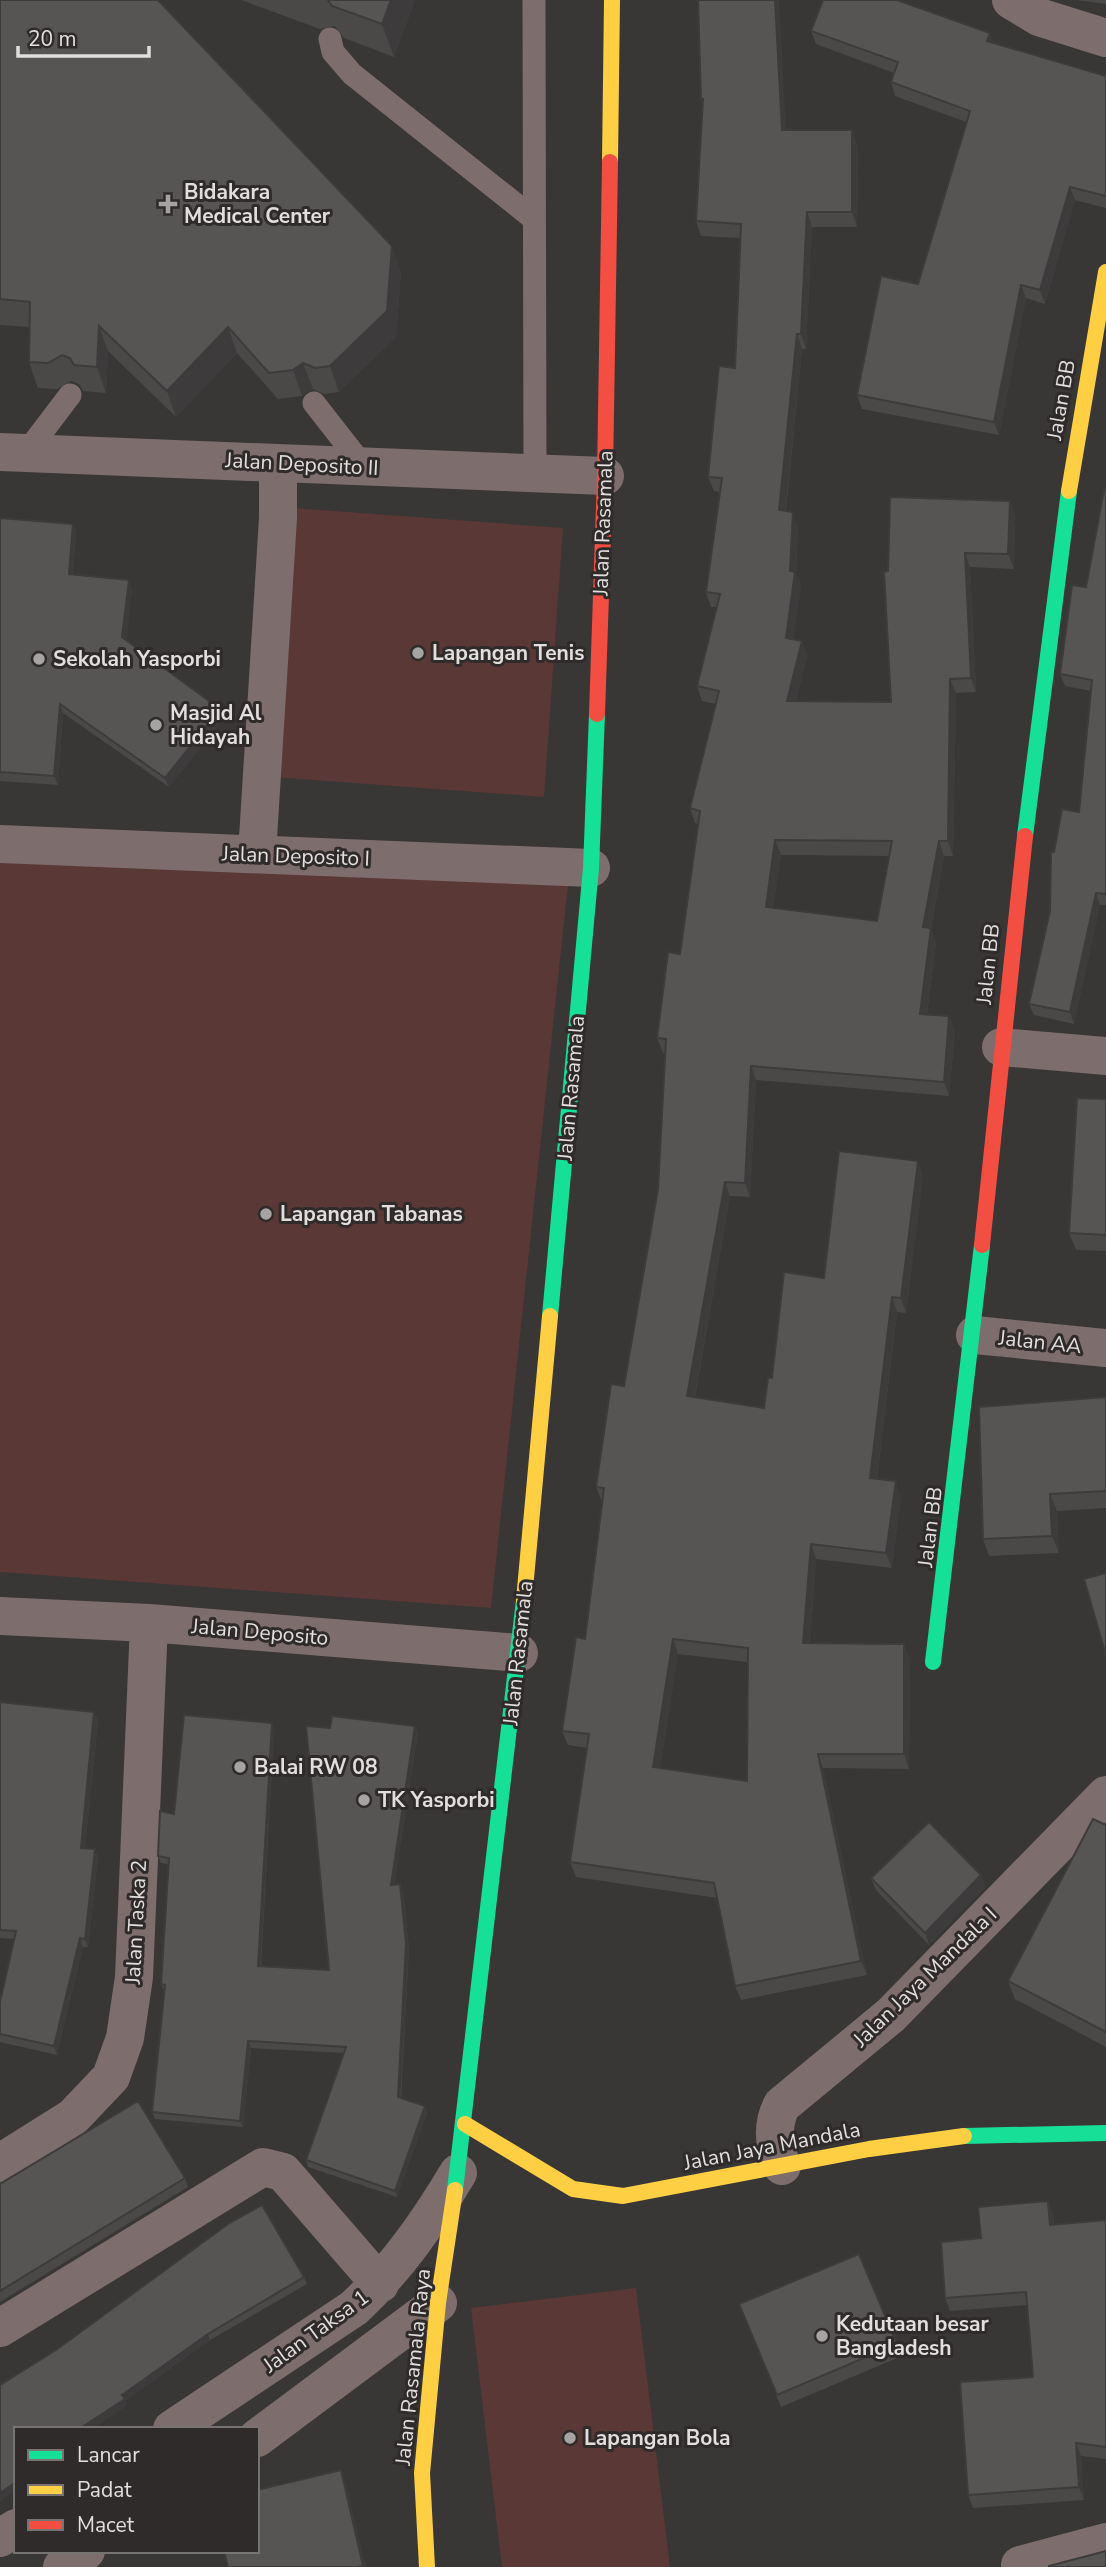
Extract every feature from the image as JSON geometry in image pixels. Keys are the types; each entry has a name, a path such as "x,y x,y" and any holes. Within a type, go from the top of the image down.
{"street":[{"name":"Jalan Rasamala","path":"458,2172 519,1653 591,868 604,476 612,0"},
{"path":"1012,0 1039,17 1106,38"},
{"name":"Jalan BB","path":"933,1662 975,1335 1001,1047 1048,623 1076,431 1106,272"},
{"name":"Jalan Deposito II","path":"13,452 604,476"},
{"path":"257,854 277,531 278,463"},
{"name":"Jalan Deposito I","path":"0,844 591,868"},
{"path":"1001,1047 1106,1056"},
{"name":"Jalan AA","path":"975,1335 1106,1348"},
{"name":"Jalan Deposito","path":"0,1616 149,1623 519,1653"},
{"name":"Jalan Taska 2","path":"0,2163 74,2117 111,2077 125,2038 134,1977 149,1623"},
{"name":"Jalan Jaya Mandala I","path":"782,2166 774,2143 777,2116 782,2105 891,2015 1106,1794"},
{"name":"Jalan Jaya Mandala","path":"464,2124 573,2189 623,2196 869,2149 981,2134 1106,2133"},
{"path":"0,2328 263,2167 283,2172 380,2284"},
{"name":"Jalan Taksa 1","path":"175,2427 354,2308 380,2284 418,2238 458,2172"},
{"name":"Jalan Rasamala Raya","path":"426,2567 422,2473 438,2303 458,2172"},
{"path":"259,2437 438,2303"},
{"path":"1020,2566 1106,2542"},
{"path":"62,2567 83,2553"}],"lane":[{"path":"534,0 535,474"},
{"path":"330,39 333,52 352,74 534,219"},
{"path":"13,452 70,395"},
{"path":"314,403 364,467"}],"shaded area":[{"name":"Lapangan Tenis","path":"293,508 563,528 544,797 273,777"},
{"name":"Lapangan Tabanas","path":"0,835 571,857 491,1608 0,1572"},
{"name":"Lapangan Bola","path":"636,2288 670,2567 502,2567 471,2308"}],"building":[{"name":"Bidakara Medical Center","path":"0,0 158,0 392,246 387,311 330,366 315,368 303,363 293,370 269,373 228,327 167,391 99,326 97,367 74,365 70,358 62,355 48,363 29,362 30,302 0,299"},
{"path":"328,0 391,0 382,24 332,6"},
{"path":"698,0 775,0 782,130 852,130 852,212 807,212 801,334 797,334 779,510 793,512 790,571 795,572 786,638 802,641 787,701 891,702 884,572 888,571 890,497 1010,501 1008,554 965,553 971,678 950,679 948,841 939,841 923,927 931,928 920,1014 949,1016 944,1082 751,1066 745,1183 725,1182 687,1396 764,1408 768,1378 772,1378 784,1272 824,1278 839,1151 918,1161 901,1298 892,1297 870,1478 896,1481 886,1553 811,1544 803,1643 904,1644 904,1754 818,1754 861,1961 735,1986 714,1883 570,1862 589,1734 562,1731 576,1637 585,1639 604,1488 596,1487 611,1384 624,1386 658,1189 666,1039 657,1038 668,952 680,954 700,811 690,808 719,691 697,686 720,594 706,592 722,478 708,477 719,366 735,368 741,224 696,221 701,99","holes":["775,840 892,841 877,921 766,907","673,1639 748,1648 747,1781 653,1767"]},
{"path":"823,0 897,0 990,33 987,41 1106,76 1106,196 1070,187 1040,290 1021,285 994,422 857,395 881,276 918,284 970,111 891,82 898,62 811,31"},
{"path":"1104,490 1106,894 1096,893 1070,1012 1029,1004 1050,911 1051,852 1054,852 1062,809 1079,812 1092,680 1060,674 1072,585 1086,587"},
{"path":"0,518 73,524 69,574 129,580 122,637 220,709 165,778 60,704 54,776 0,772"},
{"path":"1077,1098 1106,1099 1106,1235 1069,1233"},
{"path":"1106,1397 1106,1491 1050,1494 1052,1536 983,1539 979,1407"},
{"path":"1106,1573 1106,1655 1084,1579"},
{"path":"0,1702 94,1712 81,1848 95,1849 85,1939 80,1938 54,2046 0,2034 0,2002 16,1931 0,1930"},
{"path":"184,1715 272,1723 258,1966 329,1970 306,1726 330,1728 332,1716 415,1726 391,1885 400,1884 406,1943 398,2097 425,2106 395,2191 306,2160 346,2047 248,2041 240,2121 152,2112 165,1985 161,1984 169,1858 158,1856 160,1811 174,1814"},
{"path":"1093,1819 1106,1825 1106,2032 1008,1981"},
{"path":"929,1822 981,1875 925,1933 871,1878"},
{"path":"138,2101 185,2178 0,2291 0,2184"},
{"path":"1048,2201 1050,2225 1106,2220 1106,2447 1076,2443 1079,2487 968,2495 960,2382 1033,2377 1026,2292 945,2298 941,2242 981,2238 978,2207"},
{"path":"262,2205 304,2277 208,2334 122,2395 125,2399 82,2427 14,2427 14,2483 0,2493 0,2385 56,2350 228,2224"},
{"name":"Kedutaan besar Bangladesh","path":"859,2254 897,2344 777,2395 739,2304"},
{"path":"341,2470 363,2566 228,2567 224,2553 259,2553 259,2490"},
{"path":"1106,2551 1106,2567 1049,2567 1049,2566"}],"traffic: fast":[{"path":"1025,836 1069,491"},
{"path":"550,1316 591,868 597,714"},
{"path":"933,1662 982,1245"},
{"path":"455,2190 524,1600"},
{"path":"964,2136 1106,2133"}],"traffic: slow":[{"path":"610,162 612,0"},
{"path":"1069,491 1106,272"},
{"path":"524,1600 550,1316"},
{"path":"465,2124 573,2189 623,2196 869,2149 964,2136"},
{"path":"427,2567 422,2473 438,2303 455,2190"}],"traffic: jam":[{"path":"597,714 605,476 610,162"},
{"path":"982,1245 1025,836"}],"place":[{"name":"Bidakara Medical Center","path":"168,204"},
{"name":"Lapangan Tenis","path":"418,653"},
{"name":"Sekolah Yasporbi","path":"39,659"},
{"name":"Masjid Al Hidayah","path":"156,725"},
{"name":"Lapangan Tabanas","path":"266,1214"},
{"name":"Balai RW 08","path":"240,1767"},
{"name":"TK Yasporbi","path":"364,1800"},
{"name":"Kedutaan besar Bangladesh","path":"822,2336"},
{"name":"Lapangan Bola","path":"570,2438"}]}
